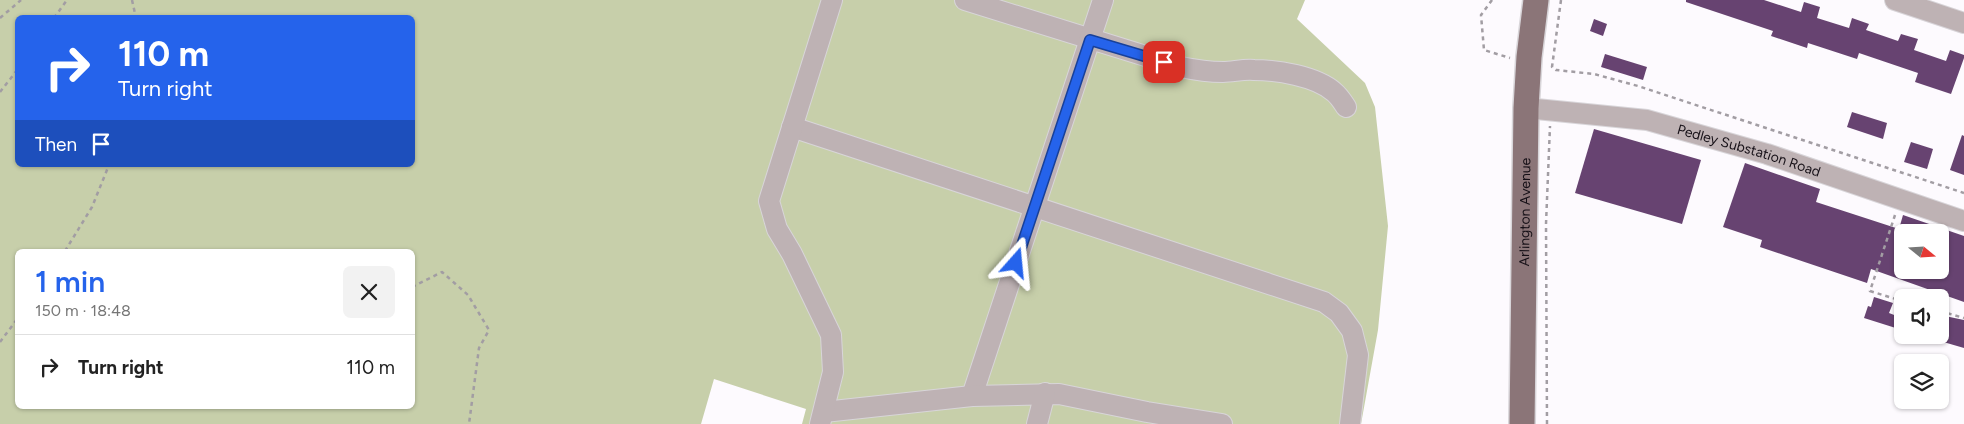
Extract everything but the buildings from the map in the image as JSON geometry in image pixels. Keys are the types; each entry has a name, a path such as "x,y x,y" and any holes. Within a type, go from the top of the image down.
{"main road":[{"name":"Arlington Avenue","path":"1522,424 1526,108 1528,64 1536,0"}],"street":[{"path":"832,0 769,201 777,229 792,254 830,335 834,372 822,418 972,396 1058,394 1147,412 1222,424"},
{"path":"965,0 1090,40 1188,68 1225,72 1252,70 1290,74 1325,85 1339,96 1346,107"},
{"path":"972,396 1103,0"},
{"path":"1895,0 1964,23"},
{"name":"Pedley Substation Road","path":"1526,108 1647,120 1767,154 1964,221"},
{"path":"792,127 1324,302 1339,313 1352,331 1358,354 1350,424"},
{"path":"1037,424 1046,394"}],"path":[{"path":"0,18 21,0"},
{"path":"56,15 67,0"},
{"path":"132,0 135,15"},
{"path":"1492,0 1481,15 1484,50 1528,64"},
{"path":"1561,0 1552,67 1556,70 1594,74 1638,86 1964,193"},
{"path":"0,92 15,73"},
{"path":"1547,424 1546,224 1551,111"},
{"path":"66,249 92,207 108,167"},
{"path":"1894,299 1870,292 1901,200"},
{"path":"415,286 442,272 468,295 489,330 480,348 469,424"},
{"path":"1949,314 1964,318"},
{"path":"0,342 15,322"}],"green space":[{"path":"0,0 1305,0 1297,19 1365,83 1375,107 1388,226 1378,330 1361,424 802,424 806,409 714,379 701,424 0,424"}],"route":[{"path":"1016,263 1090,40 1164,62"}]}
